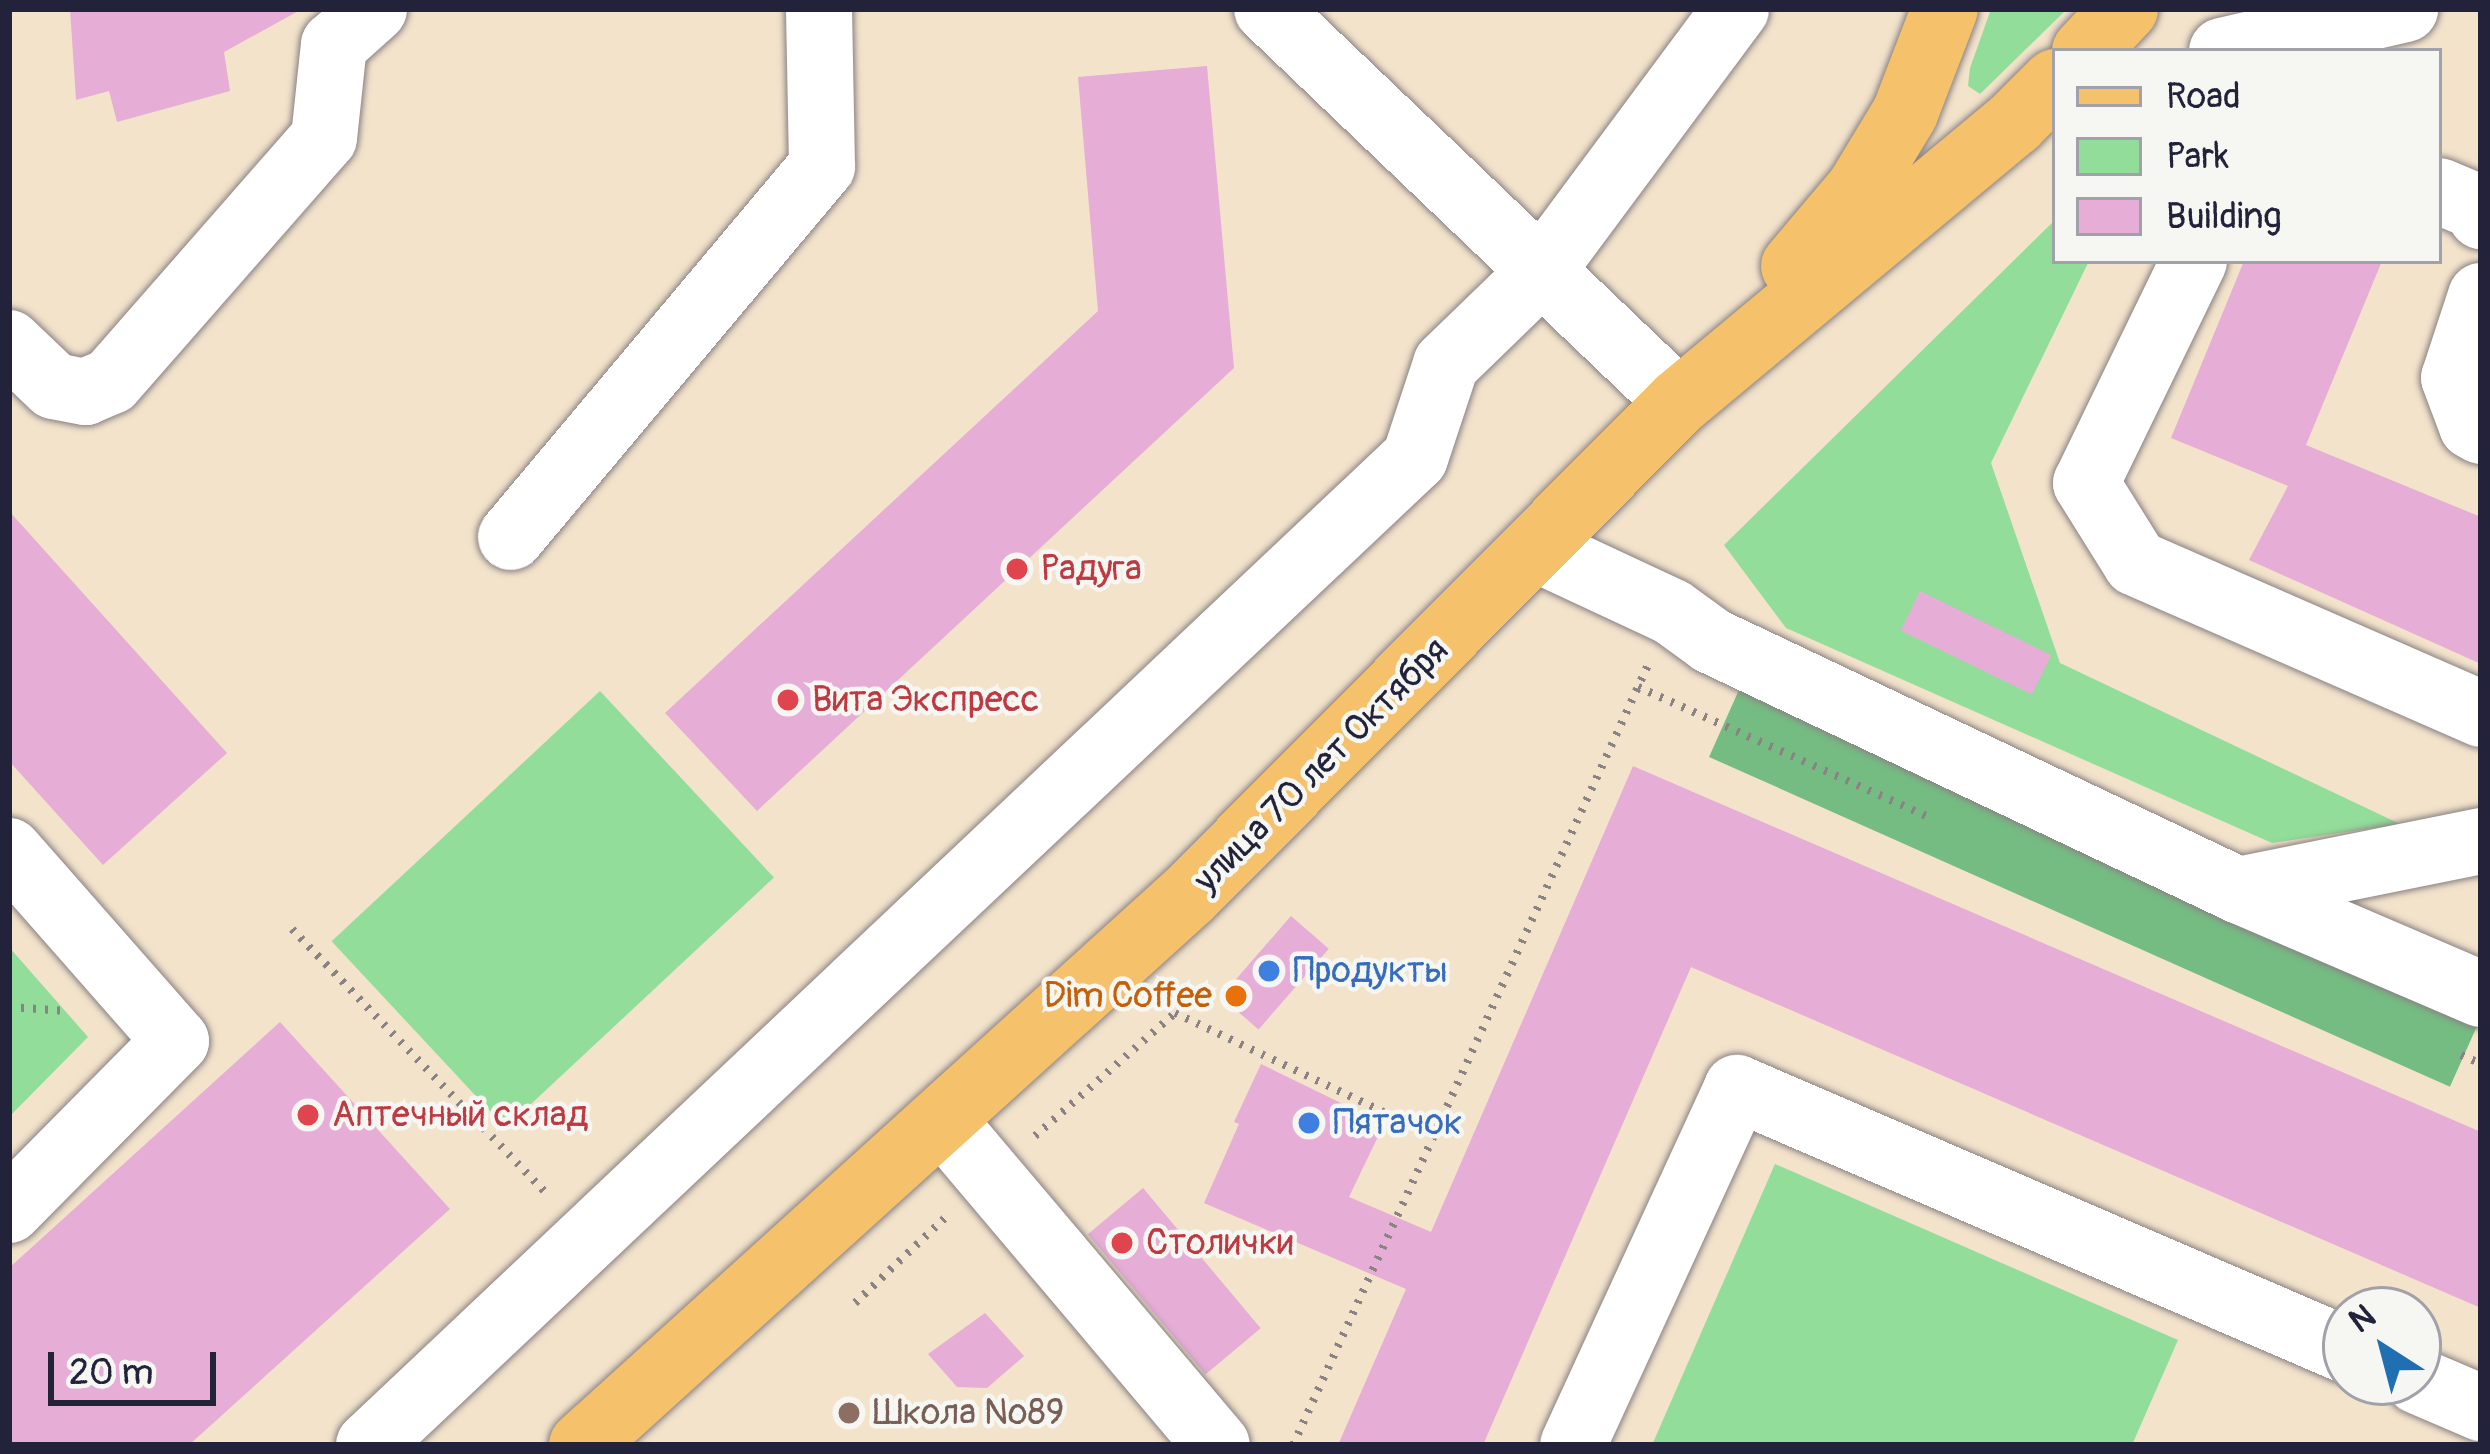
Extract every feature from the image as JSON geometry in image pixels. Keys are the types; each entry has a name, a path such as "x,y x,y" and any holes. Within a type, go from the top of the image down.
{"main road":[{"path":"1679,402 1859,189 1919,82 1945,9"},
{"name":"улица 70 лет Октября","path":"2088,48 2126,9"},
{"path":"1919,82 1930,112 1954,131 2051,86"},
{"name":"улица 70 лет Октября","path":"582,1445 1190,894 1538,549 1679,402 2051,86"}],"street":[{"path":"9,344 53,386 85,392 111,381 324,138 334,46 374,9"},
{"path":"511,537 822,166 819,9"},
{"path":"369,1445 1415,458 1446,364 1540,273 1736,9"},
{"path":"2235,48 2405,9"},
{"path":"1288,16 1540,273 1679,402"},
{"path":"2193,264 2086,483 2136,563 2481,714"},
{"path":"2481,296 2454,378 2472,426 2481,430"},
{"path":"1538,549 1672,612 1712,641 2238,890 2481,994"},
{"path":"2238,890 2481,842"},
{"path":"9,851 176,1041 9,1210"},
{"path":"1573,1445 1737,1088 2322,1340"},
{"path":"943,1121 1217,1445"},
{"path":"2442,1391 2481,1408"}],"path":[{"path":"1293,1445 1672,612"},
{"path":"292,929 588,1239"},
{"path":"855,1303 989,1175 1175,1013 1434,1136"}],"green space":[{"path":"1991,9 2067,9 1980,94 1968,86 1970,68"},
{"path":"2052,223 2052,264 2088,264 1991,463 2060,663 2400,824 2272,843 1786,628 1724,545"},
{"path":"1742,683 2481,1012 2450,1087 1709,757"},
{"path":"600,691 774,877 506,1128 332,941"},
{"path":"9,947 88,1037 9,1117"},
{"path":"1775,1164 2178,1340 2132,1445 1652,1445"}],"building":[{"path":"70,9 302,9 224,52 230,91 117,122 109,91 76,100"},
{"path":"1207,66 1234,368 757,811 665,713 1098,311 1078,77"},
{"path":"2243,264 2381,264 2306,445 2481,517 2481,664 2249,560 2288,486 2171,438"},
{"path":"9,511 227,753 103,865 9,761"},
{"path":"1920,591 2051,655 2032,695 1901,631"},
{"path":"1633,766 2481,1132 2481,1308 2442,1291 2442,1286 2430,1286 1691,967 1483,1445 1338,1445 1406,1289 1204,1203 1261,1064 1384,1124 1349,1197 1431,1232"},
{"name":"Продукты","path":"1291,916 1329,949 1259,1030 1221,997"},
{"path":"280,1022 450,1209 189,1445 9,1445 9,1268"},
{"path":"1143,1188 1261,1328 1205,1374 1088,1234"},
{"path":"985,1313 1024,1356 987,1388 957,1387 928,1354"}],"place":[{"name":"Радуга","path":"1017,569"},
{"name":"Вита Экспресс","path":"788,700"},
{"name":"Продукты","path":"1269,971"},
{"name":"Dim Coffee","path":"1236,996"},
{"name":"Аптечный склад","path":"308,1115"},
{"name":"Пятачок","path":"1309,1123"},
{"name":"Столички","path":"1122,1243"},
{"name":"Школа №89","path":"849,1413"}]}
